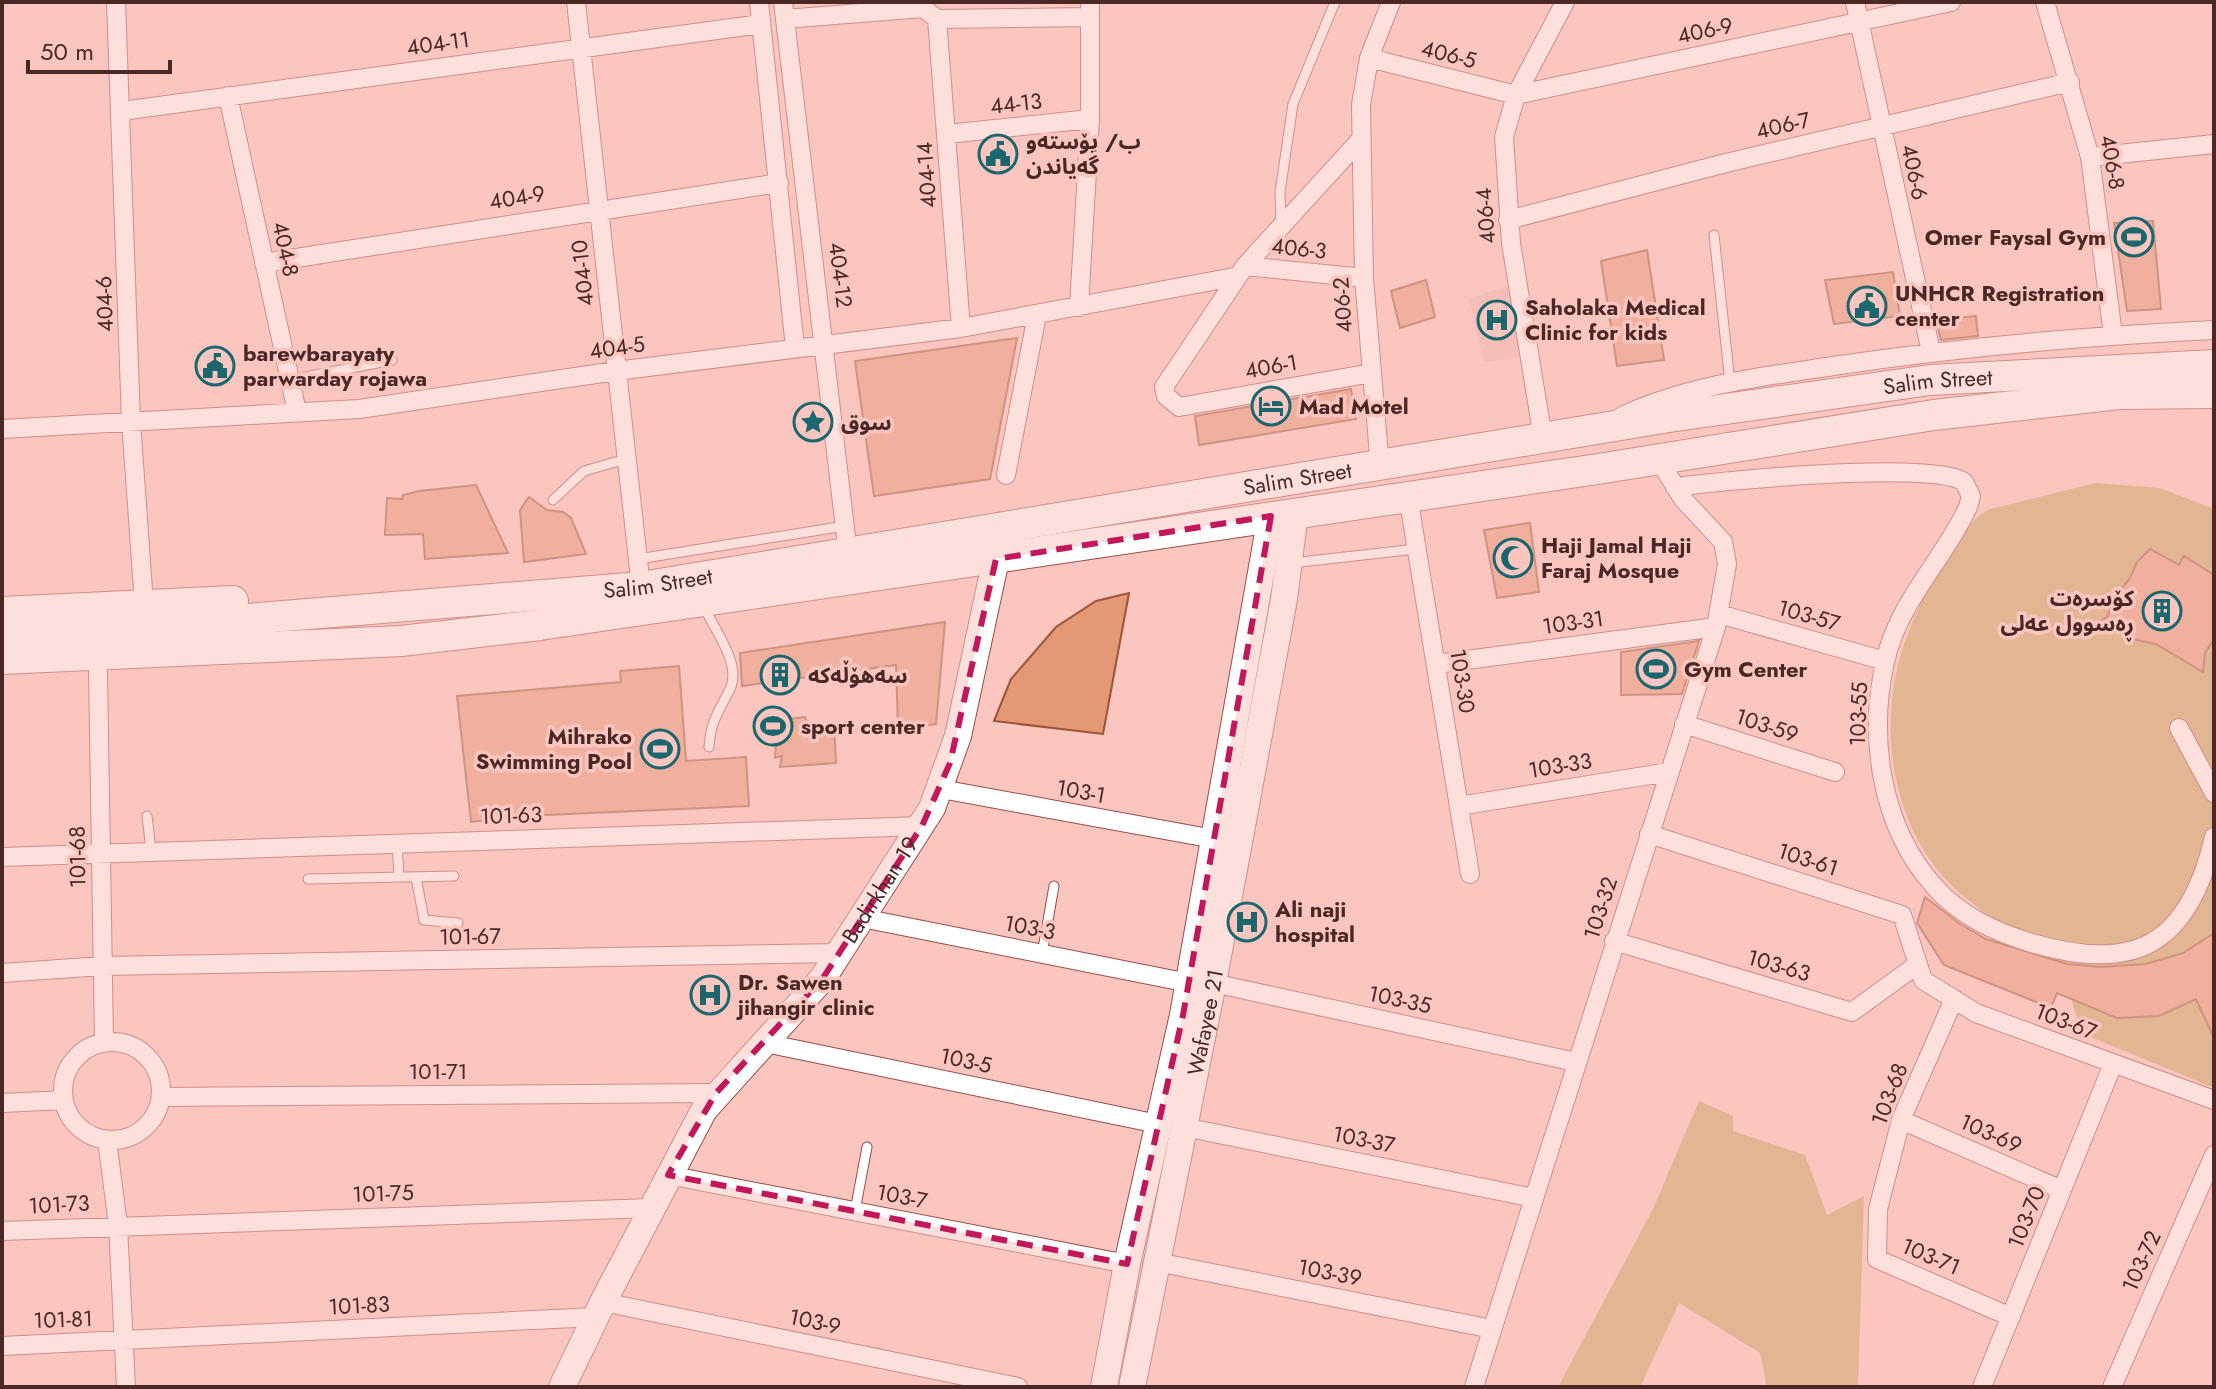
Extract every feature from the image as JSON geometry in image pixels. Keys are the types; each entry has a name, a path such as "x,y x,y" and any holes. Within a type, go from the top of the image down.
{"main road":[{"name":"Salim Street","path":"2,635 383,608 639,573 846,540 1380,467 1597,429 1930,380 2214,365"},
{"name":"Salim Street","path":"2,678 271,663 401,641 702,604 1283,514 1598,469 1934,415 2119,394 2214,393"},
{"path":"1649,421 1646,437 1658,459"},
{"path":"1597,429 1605,450 1598,469"},
{"name":"Salim Street","path":"2,612 305,600 383,608"},
{"name":"Salim Street","path":"2,659 401,641"}],"street":[{"name":"404-6","path":"116,2 131,421 144,604"},
{"name":"404-10","path":"576,2 639,573"},
{"path":"759,2 795,348"},
{"name":"406-2","path":"1380,467 1364,278 1361,105 1369,58 1391,2"},
{"name":"406-4","path":"1543,438 1508,220 1504,137 1516,95 1565,2"},
{"name":"406-6","path":"1855,2 1931,352"},
{"name":"406-9","path":"1516,95 1951,2"},
{"name":"406-8","path":"2045,2 2090,157 2113,335"},
{"path":"784,11 923,8 937,19 1090,9 1090,119 1079,307"},
{"name":"404-12","path":"784,11 826,344 846,540"},
{"name":"404-14","path":"937,19 961,328"},
{"name":"404-11","path":"122,111 761,24"},
{"name":"406-5","path":"1369,58 1516,95"},
{"name":"406-7","path":"1508,220 2070,82"},
{"name":"404-8","path":"228,96 297,412"},
{"name":"44-13","path":"947,134 1090,119"},
{"path":"1240,271 1361,139"},
{"path":"2090,157 2214,144"},
{"name":"404-9","path":"264,263 600,208 779,183"},
{"name":"404-5","path":"2,429 359,409 616,371 961,328 1079,307 1240,271"},
{"name":"406-3","path":"1240,271 1364,278"},
{"name":"406-1","path":"1240,271 1166,378 1166,396 1179,407 1372,373"},
{"path":"1006,475 1037,315"},
{"path":"1597,429 1662,399 1730,382 1931,352 2113,335 2214,330"},
{"name":"103-32","path":"1474,1387 1718,620 1727,564 1723,542 1675,487 1658,459"},
{"name":"103-55","path":"1675,487 1745,478 1894,473 1952,475 1964,482 1970,491 1968,507 1921,579 1885,661 1879,707 1883,782 1897,825 1933,885 1949,902 2006,935 2073,953 2109,957 2138,951 2159,938 2185,910 2200,881 2214,837"},
{"name":"103-30","path":"1408,496 1470,874"},
{"name":"Wafayee 21","path":"1104,1387 1127,1264 1171,1125 1289,564 1283,514"},
{"name":"Wafayee 21","path":"1201,983 1214,839 1283,514"},
{"name":"Badirkhan 19","path":"562,1387 668,1175 716,1093 805,1001 922,826 941,789 961,722 996,559"},
{"name":"103-57","path":"1718,620 1885,661"},
{"name":"103-31","path":"1436,664 1718,620"},
{"name":"101-68","path":"98,671 104,1042"},
{"name":"103-59","path":"1684,724 1835,772"},
{"path":"2179,728 2214,793"},
{"name":"103-33","path":"1459,806 1669,772"},
{"name":"103-1","path":"941,789 1214,839"},
{"name":"101-63","path":"2,857 922,826"},
{"name":"103-61","path":"1649,834 1902,915 1918,964"},
{"name":"103-3","path":"862,918 1201,983"},
{"name":"103-63","path":"1614,941 1852,1012 1918,964"},
{"name":"101-67","path":"2,973 102,966 839,953"},
{"name":"103-67","path":"1918,964 1923,980 1976,1013 2214,1100"},
{"name":"103-35","path":"1201,983 1576,1062"},
{"name":"103-68","path":"1878,1209 1901,1120 1954,999"},
{"path":"104,1042 134,1047 146,1055 161,1082 161,1097 157,1112 136,1134 107,1140 79,1127 64,1100 68,1070 89,1047 104,1042"},
{"name":"103-5","path":"765,1043 1171,1125"},
{"name":"103-70","path":"1982,1387 2113,1064"},
{"name":"101-71","path":"161,1097 716,1093"},
{"path":"2,1103 64,1100"},
{"name":"103-69","path":"1901,1120 2062,1190"},
{"name":"Wafayee 21","path":"1132,1387 1157,1262 1171,1125"},
{"name":"103-37","path":"1171,1125 1534,1198"},
{"path":"107,1140 118,1225 126,1387"},
{"name":"103-72","path":"2112,1387 2214,1155"},
{"name":"103-7","path":"668,1175 1127,1264"},
{"name":"101-75","path":"118,1225 651,1208"},
{"name":"103-71","path":"1878,1209 1877,1259 2011,1317"},
{"name":"101-73","path":"2,1231 118,1225"},
{"name":"103-39","path":"1157,1262 1492,1329"},
{"name":"101-83","path":"126,1341 599,1309"},
{"name":"103-9","path":"599,1309 1018,1387"},
{"name":"101-81","path":"2,1346 126,1341"}],"lane":[{"path":"1281,226 1280,192 1293,104 1335,2"},
{"path":"1714,235 1730,382"},
{"path":"290,380 392,360"},
{"path":"553,500 584,471 626,459"},
{"path":"1289,564 1417,549"},
{"path":"702,604 732,663 733,675 731,687 711,723 709,747"},
{"path":"147,816 151,850"},
{"path":"397,842 399,877"},
{"path":"308,879 454,876"},
{"path":"416,877 424,920 458,923"},
{"path":"1042,954 1054,886"},
{"path":"855,1211 867,1147"}],"highlighted area":[{"path":"1271,516 1183,1015 1127,1264 668,1175 716,1093 823,978 922,826 950,763 996,559"}],"shaded area":[{"name":"Saholaka Medical Clinic for kids","path":"1515,283 1526,356 1484,362 1469,299"},
{"path":"2095,483 2160,488 2214,509 2214,1088 2081,1033 2065,981 2044,945 2030,933 1982,911 1936,868 1917,838 1903,806 1894,771 1892,700 1898,664 1923,598 1950,549 1987,510"},
{"path":"1699,1101 1733,1116 1733,1131 1805,1155 1827,1215 1864,1196 1858,1387 1767,1387 1760,1353 1679,1303 1640,1387 1558,1387 1653,1209"}],"building":[{"path":"2153,221 2161,309 2127,311 2114,223"},
{"path":"1647,250 1664,360 1617,366 1601,261"},
{"path":"1893,272 1900,316 1834,324 1825,280"},
{"path":"1426,280 1435,317 1400,328 1391,291"},
{"path":"1976,316 1978,336 1941,340 1936,320"},
{"path":"1017,338 990,479 874,496 855,361"},
{"path":"1351,389 1356,419 1199,445 1195,416"},
{"path":"476,485 508,553 425,559 423,534 385,535 387,498 402,499 403,495 419,491"},
{"path":"529,497 547,510 563,512 571,518 586,554 524,562 520,510"},
{"path":"1530,523 1539,592 1497,598 1484,530"},
{"name":"کۆسرەت ڕەسوول عەلی","path":"2150,549 2179,565 2184,556 2214,575 2214,639 2205,653 2203,672 2156,644 2127,638 2101,621 2108,616 2113,598 2129,580 2137,562"},
{"path":"1129,593 1103,734 994,721 1011,679 1056,627 1096,601"},
{"name":"سەهۆڵەکە","path":"945,622 936,724 898,729 896,665 742,686 740,653"},
{"name":"Gym Center","path":"1699,641 1682,694 1621,695 1621,652"},
{"path":"679,666 686,761 746,757 749,806 523,816 471,822 457,696 621,682 620,671"},
{"path":"779,713 779,720 805,717 808,726 834,725 836,763 780,767 782,756 775,758 776,745 770,745 764,723 766,714"},
{"path":"1925,897 1986,939 2067,964 2100,967 2146,964 2183,953 2214,933 2214,1038 2196,999 2159,1016 2117,1018 2057,993 2051,1008 1944,965 1917,923"}],"place":[{"name":"ب/ پۆستەو گەیاندن","path":"998,154"},
{"name":"Omer Faysal Gym","path":"2134,237"},
{"name":"UNHCR Registration center","path":"1867,306"},
{"name":"Saholaka Medical Clinic for kids","path":"1497,320"},
{"name":"barewbarayaty parwarday rojawa","path":"215,366"},
{"name":"Mad Motel","path":"1271,406"},
{"name":"سوق","path":"813,422"},
{"name":"Haji Jamal Haji Faraj Mosque","path":"1513,558"},
{"name":"کۆسرەت ڕەسوول عەلی","path":"2162,611"},
{"name":"Gym Center","path":"1656,669"},
{"name":"سەهۆڵەکە","path":"780,675"},
{"name":"sport center","path":"773,726"},
{"name":"Mihrako Swimming Pool","path":"660,749"},
{"name":"Ali naji hospital","path":"1247,922"},
{"name":"Dr. Sawen jihangir clinic","path":"710,995"}]}
